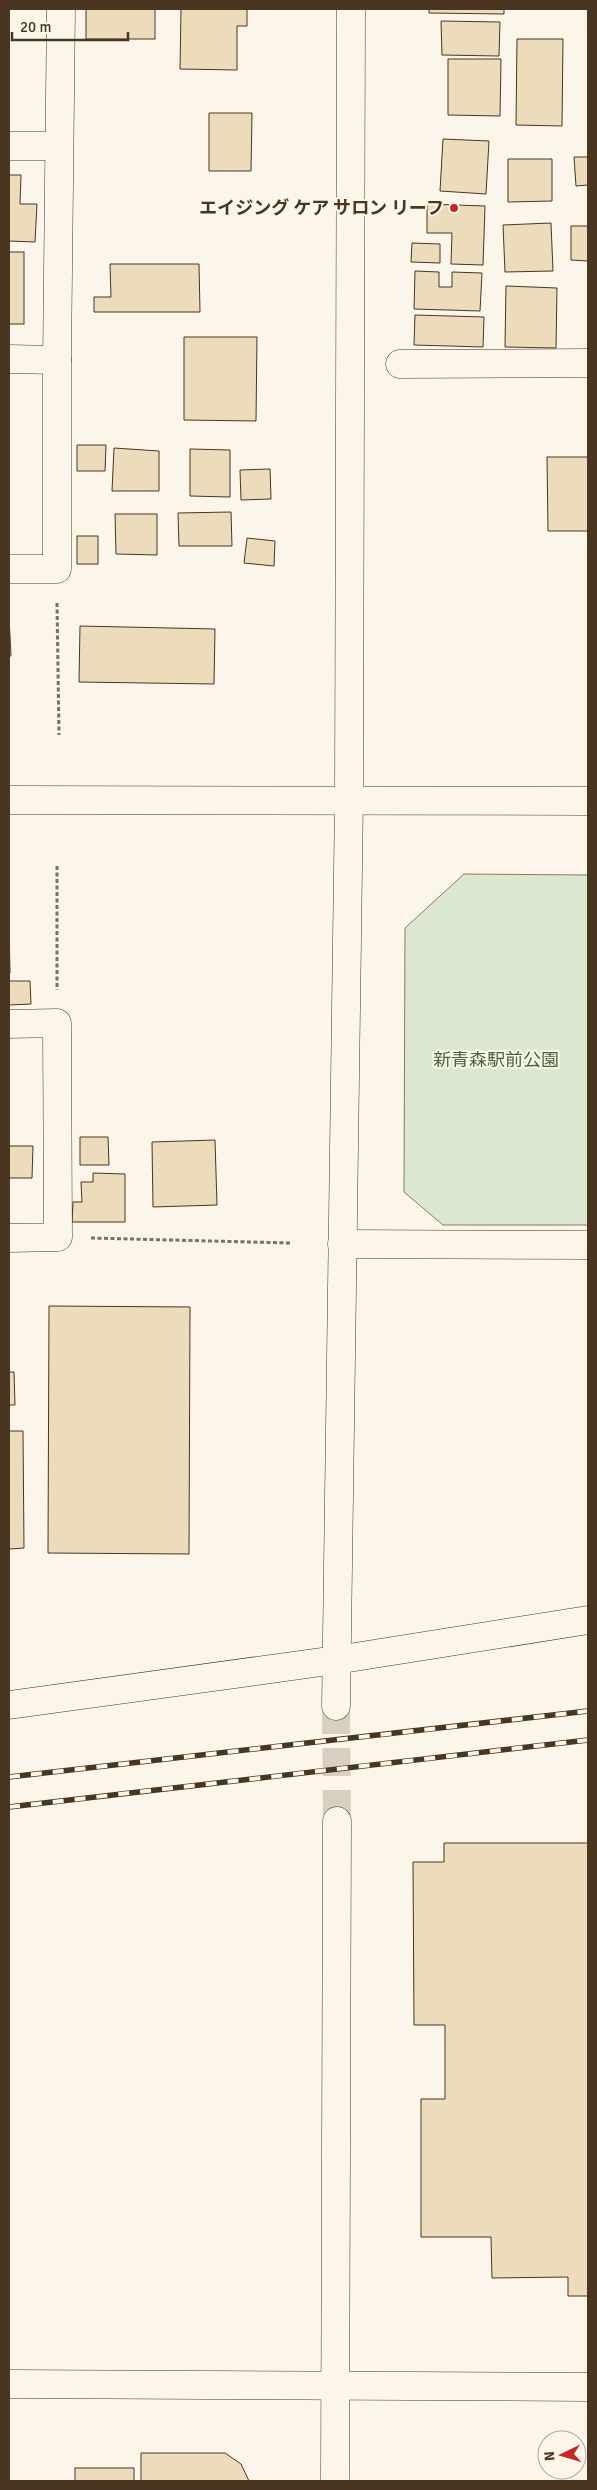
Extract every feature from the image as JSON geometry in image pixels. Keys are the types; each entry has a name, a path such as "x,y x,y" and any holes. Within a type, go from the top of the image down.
{"street":[{"path":"9,569 57,569 61,9"},
{"path":"336,1706 349,800 351,9"},
{"path":"9,146 59,146"},
{"path":"9,359 57,360"},
{"path":"400,364 588,363"},
{"path":"9,800 588,801"},
{"path":"9,1024 57,1023 58,1238 9,1238"},
{"path":"342,1244 588,1244"},
{"path":"9,1706 336,1660 588,1620"},
{"path":"335,2481 337,1821"},
{"path":"9,2384 588,2387"}],"path":[{"path":"57,569 59,735"},
{"path":"57,866 57,1023"},
{"path":"58,1238 290,1243"}],"green space":[{"name":"新青森駅前公園","path":"464,874 588,875 588,1225 443,1225 404,1192 405,928"}],"building":[{"path":"86,9 155,9 155,39 86,39"},
{"path":"181,9 247,9 247,26 237,26 237,70 180,69"},
{"path":"429,9 504,9 504,14 429,13"},
{"path":"441,21 500,22 499,56 442,55"},
{"path":"517,39 563,39 562,126 516,125"},
{"path":"448,59 501,59 500,116 448,115"},
{"path":"209,113 252,113 251,171 209,171"},
{"path":"443,139 489,141 486,194 440,191"},
{"path":"574,157 588,157 588,185 576,186"},
{"path":"508,159 552,159 552,201 508,202"},
{"path":"9,175 21,175 20,204 37,204 35,242 9,241"},
{"path":"427,204 485,206 483,265 451,264 452,233 427,233"},
{"path":"551,223 553,271 505,272 503,225"},
{"path":"571,226 588,226 588,261 571,260"},
{"path":"412,243 440,244 440,263 411,262"},
{"path":"9,252 24,252 24,324 9,324"},
{"path":"110,264 199,264 200,312 94,312 94,297 111,297"},
{"path":"415,271 439,272 439,287 452,287 452,272 482,273 480,311 414,309"},
{"path":"506,286 557,288 556,348 505,347"},
{"path":"415,315 484,317 483,347 414,345"},
{"path":"184,337 257,337 256,421 184,420"},
{"path":"77,445 106,445 105,471 77,471"},
{"path":"114,448 159,451 159,491 112,491"},
{"path":"190,449 230,450 230,497 190,496"},
{"path":"547,457 588,457 588,531 548,531"},
{"path":"270,469 271,499 241,500 240,470"},
{"path":"231,512 232,546 179,546 178,513"},
{"path":"115,514 157,514 157,555 116,554"},
{"path":"77,536 98,536 98,564 77,564"},
{"path":"247,538 275,541 274,566 244,563"},
{"path":"9,617 11,656 9,656"},
{"path":"80,626 215,629 214,684 79,682"},
{"path":"9,922 10,973 9,973"},
{"path":"9,981 30,981 31,1004 9,1005"},
{"path":"80,1137 108,1137 109,1165 80,1165"},
{"path":"215,1140 217,1205 153,1207 152,1142"},
{"path":"9,1146 33,1146 32,1178 9,1178"},
{"path":"93,1173 125,1174 125,1222 72,1222 73,1202 82,1202 81,1182 93,1182"},
{"path":"49,1306 190,1307 189,1554 48,1553"},
{"path":"9,1372 14,1372 15,1405 9,1405"},
{"path":"9,1431 23,1431 24,1548 9,1549"},
{"path":"444,1843 588,1843 588,2296 568,2296 568,2277 492,2278 491,2237 421,2237 421,2099 445,2099 445,2025 414,2025 413,1862 444,1862"},
{"path":"141,2453 225,2453 241,2464 249,2481 141,2481"},
{"path":"75,2468 134,2468 134,2481 75,2481"}],"tunnel":[{"path":"336,1706 337,1821"}],"railway":[{"path":"9,1777 588,1711"},
{"path":"9,1807 588,1740"}],"place":[{"name":"エイジング ケア サロン リーフ","path":"454,208"}]}
